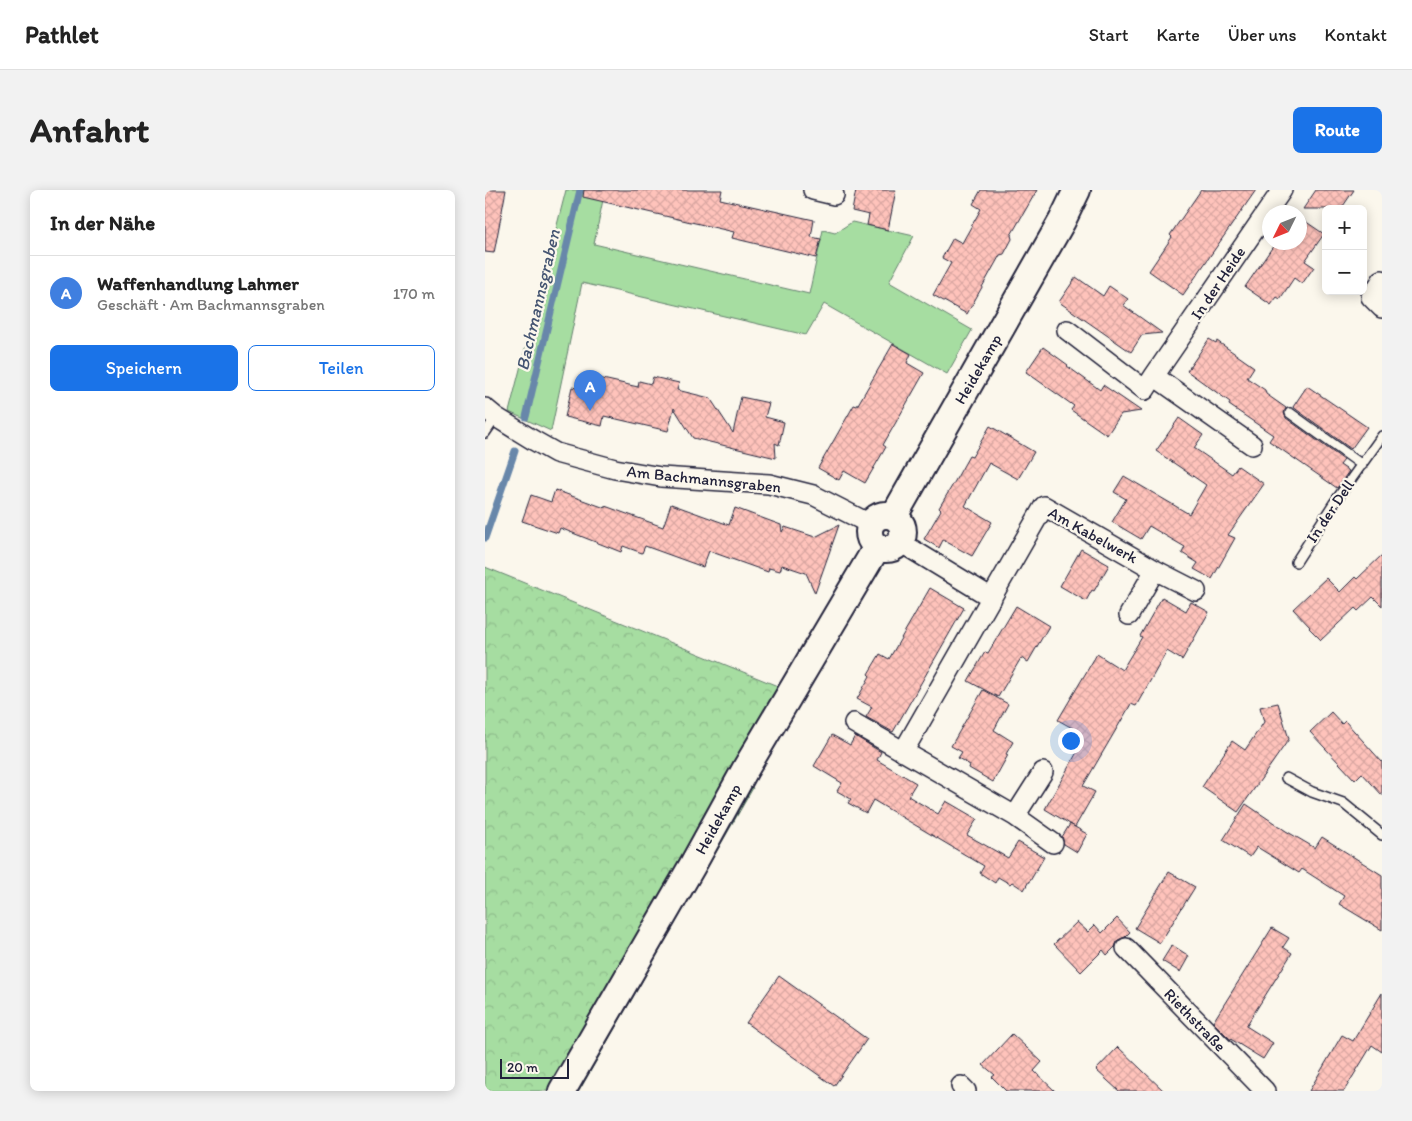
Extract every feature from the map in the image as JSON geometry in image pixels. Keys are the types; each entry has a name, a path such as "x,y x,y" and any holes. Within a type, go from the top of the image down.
{"street":[{"path":"813,190 834,195"},
{"name":"Heidekamp","path":"561,1091 692,866 746,768 885,533 1062,221 1077,190"},
{"name":"Heidekamp","path":"1062,221 1089,190"},
{"name":"In der Heide","path":"1067,330 1145,390 1282,190"},
{"path":"1382,280 1371,297 1382,308"},
{"path":"1155,376 1252,445"},
{"name":"Am Bachmannsgraben","path":"491,413 556,453 615,470 661,477 769,484 813,495 885,533"},
{"name":"Am Kabelwerk","path":"903,752 1044,506 1155,570 1196,591"},
{"path":"885,533 992,598"},
{"name":"Am Kabelwerk","path":"1129,615 1155,570"},
{"path":"854,723 1015,816 1053,843"},
{"path":"1015,816 1043,772"},
{"name":"Riethstraße","path":"1126,948 1265,1091"}],"lane":[{"path":"485,433 491,413"},
{"path":"1290,413 1363,465"},
{"name":"In der Dell","path":"1296,562 1382,436"},
{"path":"1286,778 1312,792 1343,803 1382,835"}],"green space":[{"path":"566,190 605,190 594,244 809,294 823,230 835,233 852,222 914,236 889,282 972,330 947,374 824,304 806,335 582,283 551,431 509,412"},
{"path":"485,567 780,687 727,774 753,788 579,1091 485,1091"}],"building":[{"path":"485,190 506,190 494,253 485,252"},
{"path":"584,190 722,190 720,199 814,220 811,237 821,239 816,258 732,238 734,232 583,197"},
{"path":"856,190 896,190 888,230 867,225 869,215 852,211"},
{"path":"981,190 1037,190 1011,235 1012,239 1004,254 1000,255 967,314 933,295 951,263 942,258 953,238 962,243 981,209 973,204"},
{"path":"1201,190 1256,190 1183,295 1149,271 1172,237 1170,235"},
{"path":"1316,190 1354,190 1344,205 1322,205 1322,209 1307,209 1306,205"},
{"path":"1307,222 1322,233 1322,237 1305,261 1314,267 1302,284 1294,278 1280,299 1277,297 1271,305 1245,287 1270,250 1307,250"},
{"path":"1076,277 1103,296 1109,286 1128,299 1123,305 1162,333 1142,335 1131,352 1059,302"},
{"path":"1209,339 1216,343 1217,341 1254,367 1247,378 1286,408 1284,413 1286,418 1344,460 1340,465 1349,471 1337,488 1269,441 1273,435 1229,405 1230,402 1187,371"},
{"path":"893,344 911,354 907,363 924,373 883,445 886,447 865,483 844,471 839,480 818,468 854,405 857,406"},
{"path":"1043,347 1100,390 1103,385 1141,411 1121,414 1107,435 1071,410 1074,406 1026,372"},
{"path":"594,377 638,387 639,381 651,384 653,377 679,383 677,390 710,398 733,433 741,397 769,403 765,417 784,422 779,445 775,443 776,458 693,438 674,408 668,431 604,416 602,426 565,417 572,387 591,391"},
{"path":"1307,386 1367,427 1351,449 1293,407"},
{"path":"1179,418 1203,435 1194,448 1232,474 1238,466 1264,484 1228,535 1235,538 1212,579 1194,569 1198,563 1182,553 1185,547 1149,526 1141,539 1112,522 1126,499 1114,492 1124,476 1189,514 1206,485 1156,451"},
{"path":"990,426 1034,452 1018,479 989,463 965,506 992,522 972,556 943,540 939,548 924,539 941,510 939,508 969,456 972,457"},
{"path":"555,490 663,527 671,504 729,525 735,508 781,525 782,532 785,527 815,537 839,525 815,593 806,573 782,565 780,571 769,568 768,572 709,551 703,567 645,546 642,553 623,546 621,552 560,528 558,533 522,521 531,495 551,502"},
{"path":"1081,549 1109,565 1086,601 1060,586"},
{"path":"1382,555 1382,606 1373,597 1358,611 1355,608 1321,640 1293,609 1326,578 1340,592"},
{"path":"930,588 964,608 893,732 866,717 872,707 857,699 870,676 868,674 880,654 889,659"},
{"path":"1162,597 1186,611 1191,602 1209,612 1182,660 1167,651 1136,706 1131,704 1083,786 1095,792 1075,827 1087,834 1077,852 1064,844 1062,837 1070,824 1045,809 1081,745 1069,738 1074,729 1058,720 1097,654 1122,670 1142,637 1140,636"},
{"path":"1016,606 1049,626 1028,662 1021,658 998,697 968,681 985,652 988,653"},
{"path":"983,690 1008,704 994,730 1013,742 993,782 969,768 970,765 958,758 962,752 951,746"},
{"path":"1278,703 1289,739 1238,812 1202,787 1232,741 1245,750 1264,722 1260,707"},
{"path":"1331,712 1342,724 1345,721 1382,762 1382,795 1362,773 1355,780 1310,732"},
{"path":"832,735 850,745 855,736 881,752 877,760 916,783 908,796 938,814 946,801 977,819 967,835 1008,858 1018,842 1044,857 1024,890 1012,882 1010,884 998,877 995,883 980,873 984,866 873,800 866,813 848,803 851,799 837,791 842,783 814,766"},
{"path":"1246,804 1315,848 1322,837 1382,875 1382,930 1339,904 1344,896 1302,869 1299,873 1257,847 1250,857 1223,840"},
{"path":"1169,872 1195,887 1160,943 1135,928"},
{"path":"1117,918 1130,932 1118,940 1115,947 1107,955 1103,950 1081,972 1054,944 1077,922 1088,932 1095,925 1102,933"},
{"path":"1272,928 1289,938 1283,947 1292,953 1246,1026 1273,1043 1263,1059 1229,1038 1213,1022"},
{"path":"1172,945 1189,956 1180,972 1162,961"},
{"path":"779,976 867,1039 834,1086 746,1023"},
{"path":"1382,993 1382,1052 1372,1045 1344,1091 1309,1091 1342,1035 1353,1041"},
{"path":"1012,1034 1042,1062 1034,1071 1055,1091 1006,1091 992,1077 995,1075 983,1065"},
{"path":"1118,1047 1164,1091 1119,1091 1096,1070"}],"waterway":[{"name":"Bachmannsgraben","path":"526,417 580,190"},
{"name":"Bachmannsgraben","path":"485,538 515,451"}],"place":[{"name":"Waffenhandlung Lahmer","path":"590,411"}]}
